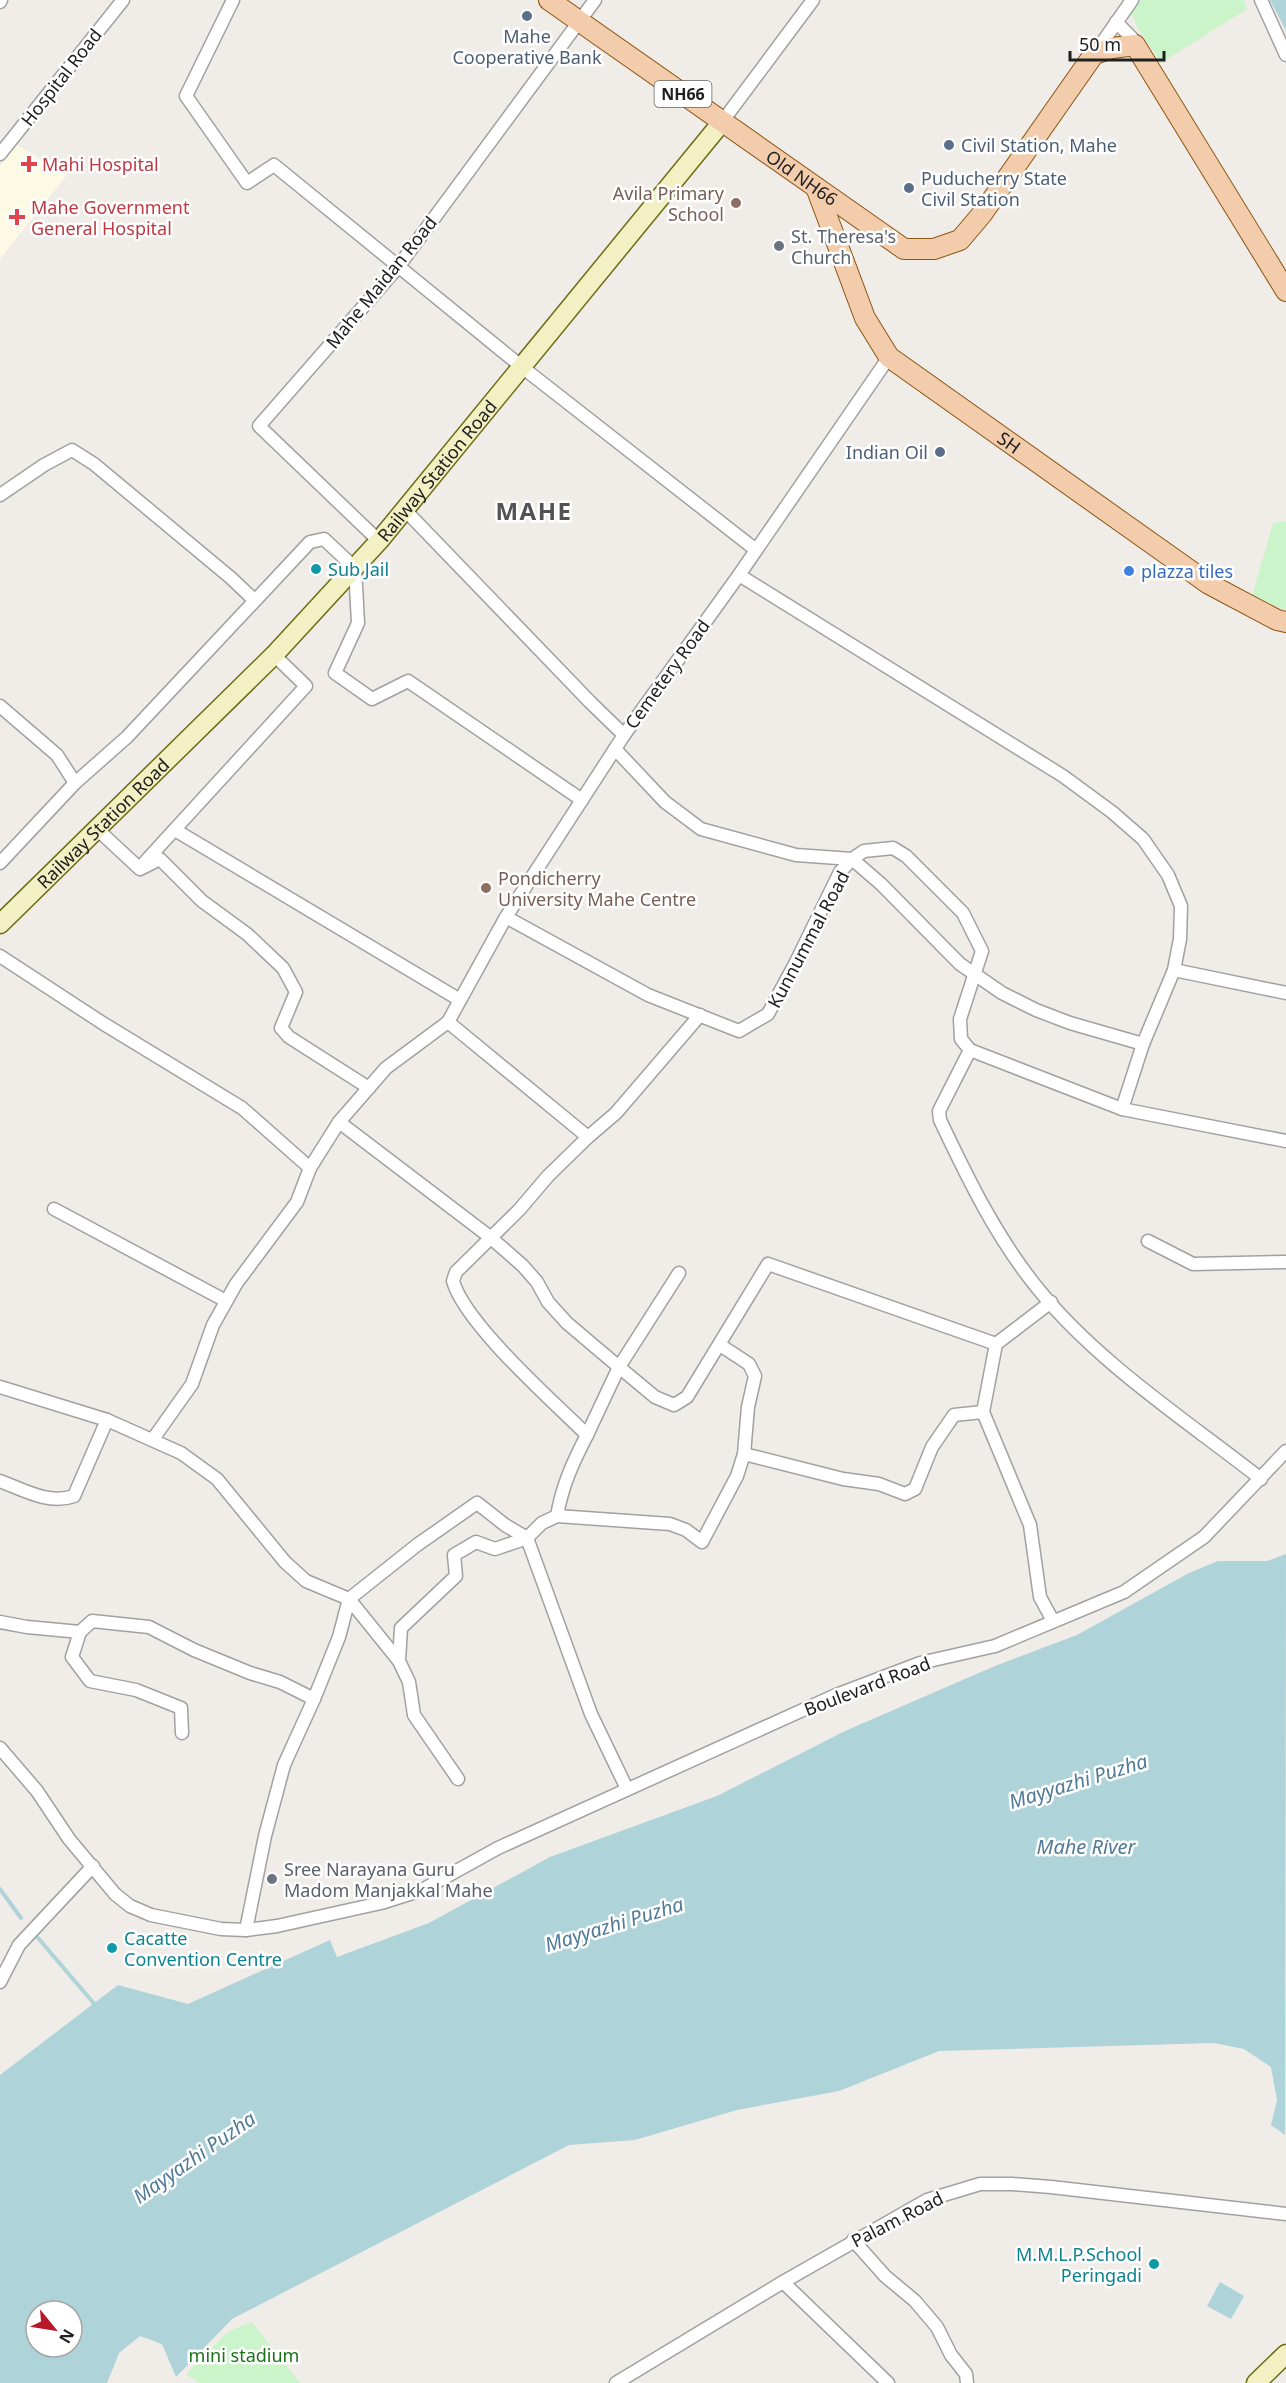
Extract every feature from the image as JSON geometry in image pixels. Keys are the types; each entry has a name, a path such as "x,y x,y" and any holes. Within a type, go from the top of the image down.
{"main road":[{"name":"Old NH66","path":"549,0 904,249 934,249 960,240 982,214 1094,54"},
{"path":"1094,54 1112,48 1135,45 1286,291"},
{"name":"SH","path":"817,190 865,318 889,357 1209,584 1277,620 1286,622"}],"street":[{"name":"Hospital Road","path":"0,154 123,0"},
{"path":"233,0 186,96 247,183 274,165 522,367 756,550"},
{"name":"Mahe Maidan Road","path":"380,542 259,426 398,267 595,0"},
{"path":"722,122 813,0"},
{"path":"1094,54 1132,0"},
{"path":"1261,0 1286,55"},
{"path":"1116,22 1132,38 1135,45"},
{"name":"Railway Station Road","path":"0,924 274,655 380,542 722,122"},
{"name":"Cemetery Road","path":"406,511 624,735 739,575 889,357"},
{"path":"0,495 72,450 103,472 231,578 254,600"},
{"path":"0,863 75,783 127,737 310,542 324,539 355,568 358,623 335,673 372,699 408,681 582,800"},
{"path":"739,575 1063,776 1112,812 1143,839 1168,875 1181,906 1180,939 1174,970 1143,1044 1122,1109"},
{"path":"140,868 306,686 274,655"},
{"path":"0,706 57,754 75,783"},
{"path":"153,1439 192,1384 213,1325 226,1301 297,1202 310,1168 339,1122 386,1068 448,1022 507,916 624,735"},
{"path":"615,749 665,802 701,829 796,855 852,859 881,884 960,964 1002,993 1035,1010 1143,1044"},
{"path":"97,829 140,868"},
{"path":"175,830 460,1000"},
{"name":"Kunnummal Road","path":"507,916 648,994 739,1031 768,1014 840,872 852,859 864,851 893,848 906,856 963,913 982,951 960,1019 961,1038 970,1050"},
{"path":"140,868 160,859 202,901 247,934 283,968 296,992 281,1028 289,1037 369,1088"},
{"path":"0,956 104,1024 242,1108 310,1168"},
{"path":"1174,970 1286,993"},
{"path":"587,1435 494,1340 465,1306 453,1281 456,1272 519,1210 548,1176 623,1104 700,1015"},
{"path":"448,1022 588,1137"},
{"path":"1261,1479 1103,1356 1039,1290 995,1227 972,1188 940,1120 939,1111 970,1050 1122,1109 1286,1141"},
{"path":"339,1122 490,1237 537,1282 548,1302 567,1323 655,1397 674,1405 687,1397 768,1264 996,1344"},
{"path":"54,1209 226,1301"},
{"path":"1148,1241 1193,1264 1286,1262"},
{"path":"557,1516 560,1494 568,1470 619,1367 679,1273"},
{"path":"1051,1302 996,1344 983,1412 1030,1525 1041,1597 1053,1621"},
{"path":"399,1661 401,1628 456,1576 454,1555 476,1542 495,1549 527,1538 542,1523 557,1516 670,1524 686,1530 702,1542 737,1476 744,1454 748,1407 755,1376 749,1364 720,1345"},
{"path":"0,1387 106,1420 153,1439 181,1452 217,1479 285,1562 306,1581 349,1599 399,1661 409,1682 414,1715 458,1779"},
{"path":"744,1454 843,1479 879,1484 905,1494 915,1489 932,1448 954,1415 983,1412"},
{"path":"0,1481 47,1499 61,1501 74,1496 106,1420"},
{"name":"Boulevard Road","path":"0,1748 37,1791 69,1839 122,1900 151,1915 221,1929 246,1930 277,1926 381,1903 422,1890 498,1848 836,1695 920,1663 995,1646 1124,1592 1204,1537 1286,1451"},
{"path":"246,1930 284,1765 339,1636 349,1599 417,1545 477,1503 527,1538 591,1714 627,1789"},
{"path":"183,1733 181,1708 136,1690 90,1681 72,1657 80,1632 92,1621 149,1627 194,1650 280,1682 314,1699"},
{"path":"0,1622 80,1632"},
{"path":"0,1982 19,1945 93,1866"},
{"name":"Palam Road","path":"623,2381 783,2282 927,2199 980,2184 1050,2187 1286,2214"},
{"path":"854,2240 885,2276 915,2301 937,2327 951,2355 966,2374 967,2383"},
{"path":"783,2282 888,2383"},
{"path":"1256,2383 1286,2354"}],"shaded area":[{"name":"Mahe Government General Hospital","path":"16,144 67,175 0,259 0,166"}],"green space":[{"path":"1140,0 1244,0 1247,9 1161,63 1139,30 1131,13"},
{"path":"1286,521 1286,610 1252,596 1273,523"},
{"name":"mini stadium","path":"252,2322 300,2383 199,2383 186,2374 229,2331"}],"water":[{"path":"1270,0 1286,0 1286,31"},
{"name":"Mahe River","path":"1286,1554 1285,2135 1271,2125 1277,2100 1271,2067 1244,2049 1214,2043 939,2051 839,2091 737,2110 635,2140 569,2145 232,2319 176,2377 162,2344 140,2336 119,2353 107,2383 0,2383 0,2075 118,1985 188,2004 330,1940 337,1957 429,1923 550,1857 717,1796 845,1731 995,1666 1077,1635 1189,1573 1218,1561 1267,1561"},
{"path":"1220,2282 1244,2296 1231,2319 1207,2306"}],"waterway":[{"path":"0,1889 21,1918"},
{"path":"38,1938 97,2007"}],"place":[{"name":"Mahe Cooperative Bank","path":"527,16"},
{"name":"Civil Station, Mahe","path":"949,145"},
{"name":"Mahi Hospital","path":"29,164"},
{"name":"Puducherry State Civil Station","path":"909,188"},
{"name":"Avila Primary School","path":"736,203"},
{"name":"Mahe Government General Hospital","path":"17,217"},
{"name":"St. Theresa's Church","path":"779,246"},
{"name":"Indian Oil","path":"940,452"},
{"name":"Sub Jail","path":"316,569"},
{"name":"plazza tiles","path":"1129,571"},
{"name":"Pondicherry University Mahe Centre","path":"486,888"},
{"name":"Sree Narayana Guru Madom Manjakkal Mahe","path":"272,1879"},
{"name":"Cacatte Convention Centre","path":"112,1948"},
{"name":"M.M.L.P.School Peringadi","path":"1154,2264"}],"district":[{"name":"MAHE","path":"534,510"}],"water label":[{"name":"Mayyazhi Puzha","path":"1078,1781"},
{"name":"Mayyazhi Puzha","path":"614,1924"},
{"name":"Mayyazhi Puzha","path":"194,2157"}]}
